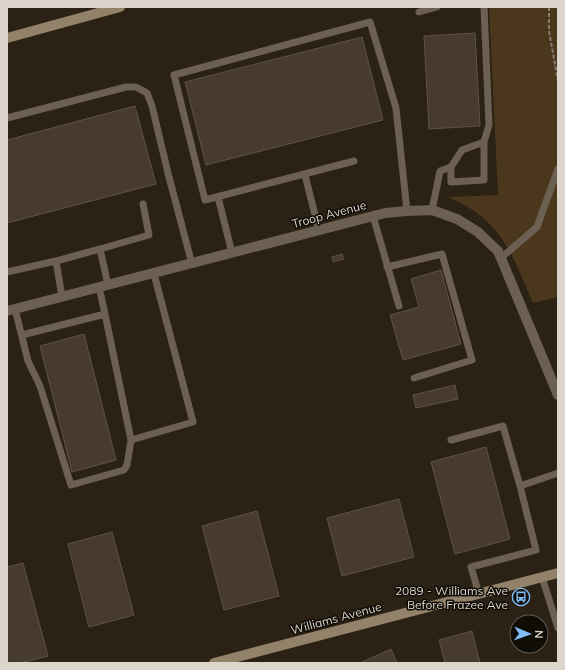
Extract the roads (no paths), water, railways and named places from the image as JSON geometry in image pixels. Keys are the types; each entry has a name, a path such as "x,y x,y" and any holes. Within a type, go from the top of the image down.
{"street":[{"path":"7,38 120,7"},
{"name":"Troop Avenue","path":"11,310 373,216 407,211 432,210 457,219 478,232 498,251 558,395"},
{"name":"Williams Avenue","path":"214,663 558,573"}],"lane":[{"path":"419,12 437,7"},
{"path":"484,7 488,125 484,142 484,180 451,182 451,167 462,150 484,142"},
{"path":"354,162 205,200 174,75 370,22 396,108 407,211"},
{"path":"7,118 126,87 136,87 147,93 152,106 192,264"},
{"path":"432,210 440,170 451,167"},
{"path":"501,258 537,226 558,169"},
{"path":"305,175 319,231"},
{"path":"218,197 232,253"},
{"path":"7,272 56,261 149,235 143,204"},
{"path":"373,216 399,306"},
{"path":"11,310 22,336 28,361 40,386 71,485 124,470 127,465 131,440 105,314 100,249"},
{"path":"387,267 442,254 472,360 414,378"},
{"path":"56,261 62,297"},
{"path":"131,440 193,422 154,274"},
{"path":"22,336 105,314"},
{"path":"451,440 503,426 536,550 471,567 479,594"},
{"path":"520,486 558,473"},
{"path":"542,577 557,623"}],"place":[{"name":"2089 - Williams Ave Before Frazee Ave","path":"521,597"}]}
